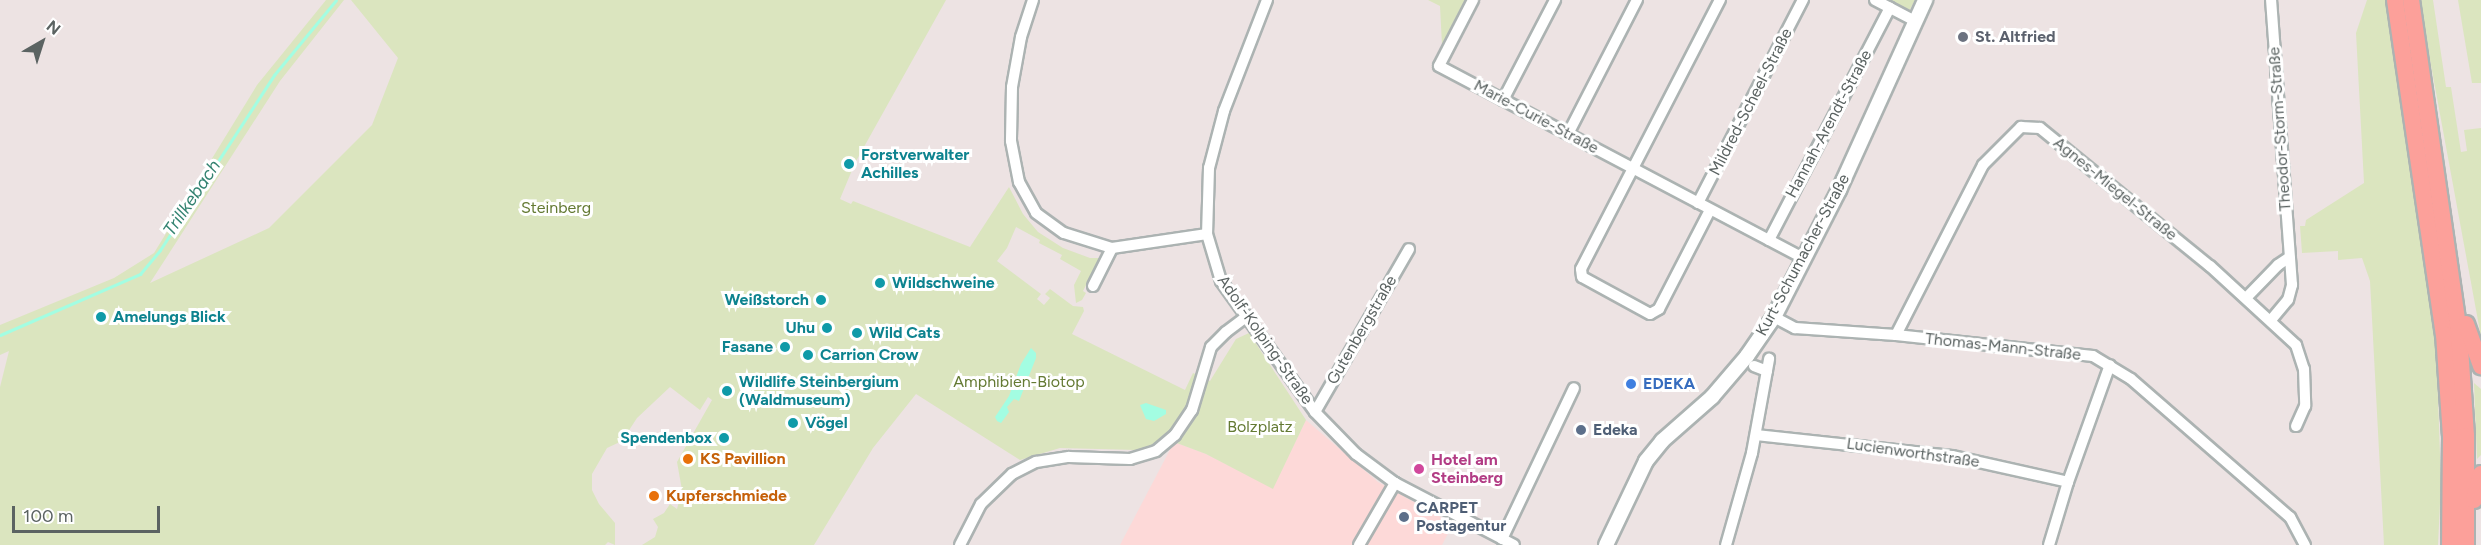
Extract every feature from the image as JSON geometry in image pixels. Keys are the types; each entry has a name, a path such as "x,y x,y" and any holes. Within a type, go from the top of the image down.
{"highway":[{"path":"2395,0 2444,334 2451,437 2450,545"},
{"path":"2411,0 2454,280 2464,384 2466,542"},
{"path":"2454,280 2471,343 2481,366"},
{"path":"2466,542 2481,474"}],"main road":[{"name":"Kurt-Schumacher-Straße","path":"1606,545 1646,461 1662,441 1712,397 1748,356 1774,317 1805,259 1925,0"}],"street":[{"path":"1033,0 1021,37 1010,102 1011,141 1019,182 1036,213 1064,233 1112,248 1207,234"},
{"name":"Adolf-Kolping-Straße","path":"1267,0 1238,72 1214,145 1207,198 1207,234 1221,281 1315,412 1356,454 1395,483 1514,545"},
{"name":"Marie-Curie-Straße","path":"1473,0 1439,66 1805,259"},
{"path":"1503,100 1555,0"},
{"path":"1569,134 1637,0"},
{"path":"1710,210 1659,309 1650,314 1582,277 1581,269 1720,0"},
{"name":"Mildred-Scheel-Straße","path":"1698,203 1803,0"},
{"path":"1875,0 1915,21"},
{"name":"Theodor-Storm-Straße","path":"2271,0 2292,285 2288,300 2271,320"},
{"name":"Hannah-Arendt-Straße","path":"1769,240 1890,8"},
{"name":"Agnes-Miegel-Straße","path":"1896,335 1971,184 1983,165 2021,127 2040,128 2246,298 2296,345 2304,369 2305,406 2296,426"},
{"path":"1093,286 1112,248"},
{"name":"Gutenbergstraße","path":"1315,412 1409,249"},
{"path":"2246,298 2278,265 2290,257"},
{"path":"960,545 981,504 1012,474 1036,462 1069,457 1130,459 1156,451 1175,435 1192,410 1212,347 1226,332 1246,317"},
{"name":"Thomas-Mann-Straße","path":"1774,317 1795,328 1896,335 2093,356 2110,365 2167,409 2290,518 2305,545"},
{"path":"1726,545 1756,435 1769,359"},
{"path":"2049,545 2068,482 2110,365"},
{"path":"1754,366 1767,371"},
{"path":"1502,539 1574,388"},
{"name":"Lucienworthstraße","path":"1756,435 1952,456 2068,482"},
{"path":"1359,545 1395,483"}],"shaded area":[{"path":"1031,348 1036,353 1036,358 1019,401 1014,399 1007,407 1009,412 1001,423 995,417 1009,396 1021,364"},
{"path":"1146,403 1166,410 1166,414 1154,421 1146,419 1140,405"},
{"path":"1306,420 1378,482 1453,524 1442,545 1120,545 1174,442 1206,454 1273,488"}],"green space":[{"name":"Steinberg","path":"326,0 344,0 280,81 150,283 269,228 372,125 398,58 351,0 946,0 855,163 840,199 851,204 853,201 970,247 1009,187 1023,214 1038,232 1063,248 1090,258 1100,258 1083,291 1086,293 1082,300 1076,303 1074,285 1081,271 1060,259 1062,255 1039,243 1040,240 1016,227 1007,248 997,261 1041,294 1037,299 1044,305 1050,298 1045,294 1050,289 1073,306 1083,307 1084,311 1072,334 1185,390 1193,373 1210,381 1236,339 1249,333 1306,420 1273,489 1206,454 1174,442 1137,450 1060,448 1020,460 916,394 873,448 814,545 642,545 655,537 658,527 653,519 664,513 670,504 677,509 682,490 677,462 712,400 708,397 700,410 670,387 637,418 622,441 607,448 592,474 592,490 599,504 615,523 615,545 608,542 605,545 0,545 0,387 9,351 0,355 0,325 114,278 154,253 257,85"},
{"path":"1428,0 1465,0 1442,45 1440,6"},
{"path":"1887,0 1915,0 1909,11"},
{"path":"2367,0 2387,0 2435,313 2441,483 2438,545 2384,545 2370,281 2362,258 2338,260 2338,251 2302,253 2300,226 2305,226 2306,220 2364,183 2356,33"},
{"path":"2419,0 2433,0 2446,87 2451,87 2461,152 2467,151 2464,130 2481,128 2481,337"},
{"path":"2458,0 2481,0 2481,83 2472,83"},
{"path":"2474,383 2481,389 2481,455 2477,459"}],"waterway":[{"name":"Trillkebach","path":"0,335 140,274 160,250 274,75 336,0"}],"place":[{"name":"St. Altfried","path":"1963,37"},
{"name":"Forstverwalter Achilles","path":"849,164"},
{"name":"Wildschweine","path":"880,283"},
{"name":"Weißstorch","path":"821,300"},
{"name":"Amelungs Blick","path":"101,317"},
{"name":"Uhu","path":"827,328"},
{"name":"Wild Cats","path":"857,333"},
{"name":"Fasane","path":"785,347"},
{"name":"Carrion Crow","path":"808,355"},
{"name":"EDEKA","path":"1631,384"},
{"name":"Wildlife Steinbergium (Waldmuseum)","path":"727,391"},
{"name":"Vögel","path":"793,423"},
{"name":"Edeka","path":"1581,430"},
{"name":"Spendenbox","path":"724,438"},
{"name":"KS Pavillion","path":"688,459"},
{"name":"Hotel am Steinberg","path":"1419,469"},
{"name":"Kupferschmiede","path":"654,496"},
{"name":"CARPET Postagentur","path":"1404,517"}],"park label":[{"name":"Amphibien-Biotop","path":"1019,382"},
{"name":"Bolzplatz","path":"1260,427"}]}
